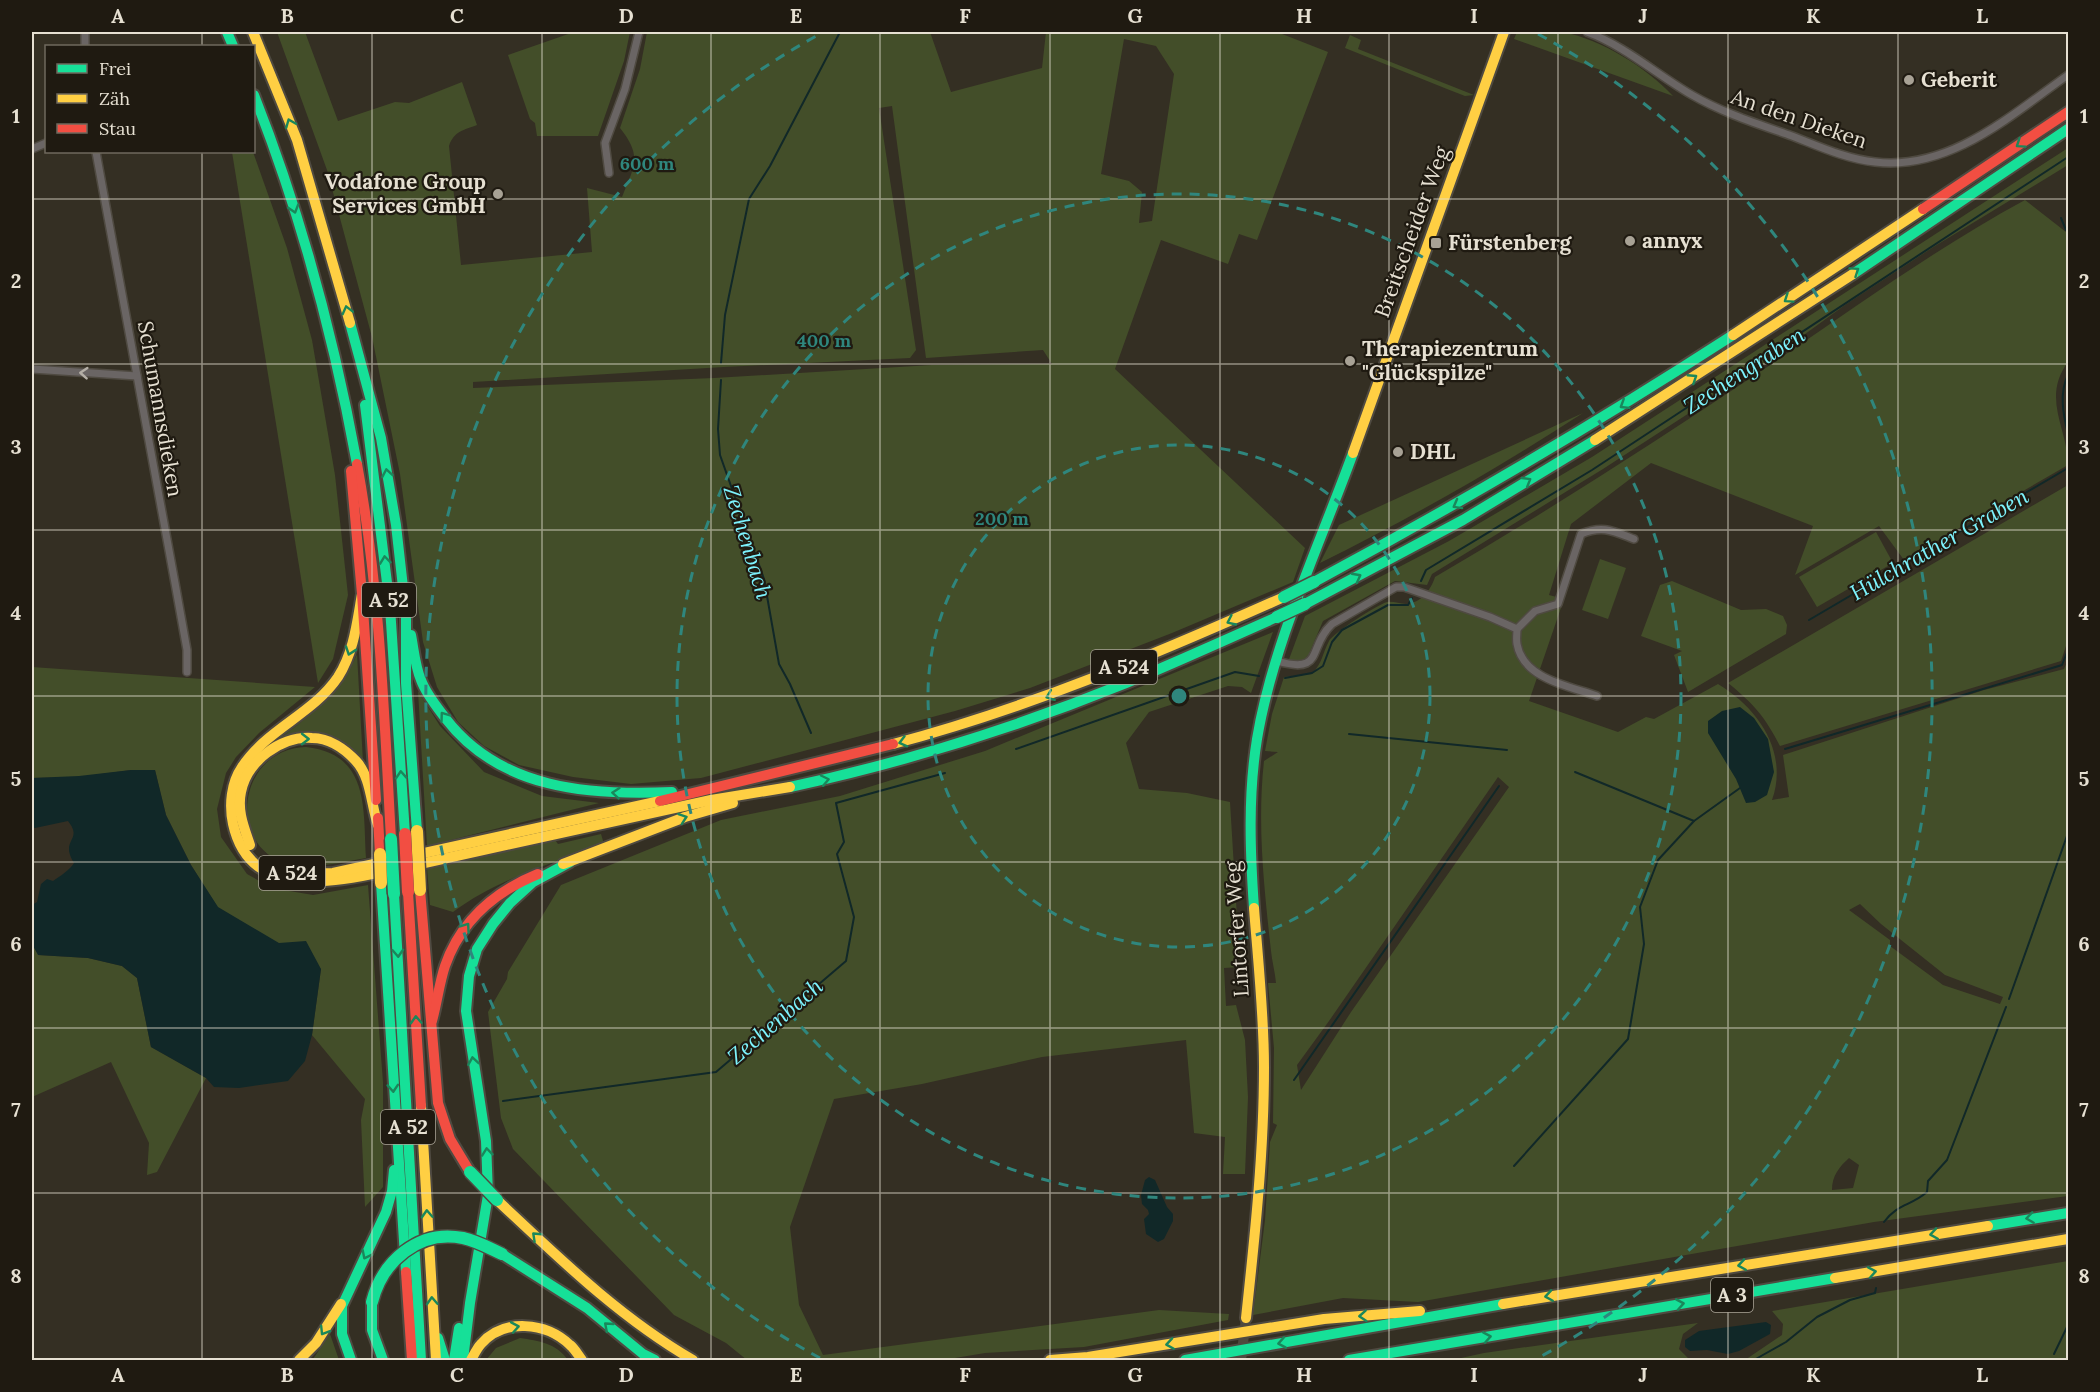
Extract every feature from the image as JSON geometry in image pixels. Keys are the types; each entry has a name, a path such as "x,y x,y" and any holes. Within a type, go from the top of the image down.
{"main road":[{"name":"A 52","path":"253,32 297,140 341,287 360,367 390,607 411,832"},
{"name":"Breitscheider Weg","path":"1317,546 1339,492 1504,32"},
{"name":"A 52","path":"255,98 296,212 329,334 344,398 362,496 374,582 421,1360"},
{"name":"A 524","path":"378,825 358,763 345,751 329,742 300,739 280,743 256,761 245,778 239,799 240,818 245,836 250,845 266,861 286,872 308,875 333,873 854,755 960,726 1034,702 1186,642 1284,597 1402,536 1565,441 1734,334 2068,112"},
{"name":"A 524","path":"362,594 352,648 338,677 314,704 264,742 247,759 234,784 231,814 235,834 252,860 278,877 297,882 332,881 427,863 711,800 768,792 904,759 1037,716 1156,670 1305,604 1444,529 1584,447 1691,380 2068,129"},
{"path":"360,367 381,438 396,525 406,614 421,680 434,703 454,730 477,751 504,768 561,785 622,794 716,788"},
{"path":"344,398 362,594 412,1360"},
{"name":"Lintorfer Weg","path":"1246,1318 1262,1160 1264,1082 1250,834 1250,788 1257,738 1277,661 1317,546"},
{"path":"406,614 406,683 414,891 432,1021 437,1089 442,1117 454,1149 470,1172 497,1200 617,1310 648,1333 693,1360"},
{"path":"432,1021 449,957 459,937 475,914 496,894 516,882 685,817 768,792"},
{"path":"464,1360 467,1323 488,1195 488,1163 466,1011 469,975 477,950 492,924 510,903 533,882 570,862"},
{"name":"A 52","path":"414,891 436,1360"},
{"path":"299,1360 322,1335 345,1298 386,1212 392,1191 397,1139"},
{"name":"A 3","path":"1185,1360 1484,1307 2068,1213"},
{"path":"383,1360 372,1330 372,1302 379,1279 387,1266 401,1253 424,1240 459,1237 502,1254 587,1308 643,1354 655,1360"},
{"name":"A 3","path":"1349,1360 2068,1239"},
{"path":"454,1360 465,1296 475,1272"},
{"path":"345,1298 340,1329 344,1346 351,1360"},
{"path":"1050,1360 1088,1358 1324,1318 1484,1307"},
{"path":"471,1360 475,1351 489,1336 508,1328 528,1325 546,1329 560,1336 582,1360"},
{"path":"434,1328 443,1347 445,1360"}],"street":[{"path":"609,173 605,143 625,88 639,32"},
{"name":"An den Dieken","path":"1587,32 1627,51 1716,108 1836,152 1874,162 1912,162 1948,153 1980,136 2068,75"},
{"name":"Schumannsdieken","path":"96,153 187,650 188,672"},
{"path":"32,369 137,376"},
{"path":"1597,696 1543,678 1524,661 1517,644 1517,629 1535,611 1558,604 1581,534 1593,529 1604,528 1634,539"},
{"path":"1277,661 1295,666 1308,663 1325,630 1396,587 1404,587 1425,594 1517,629"}],"green space":[{"path":"1558,31 1593,41 1637,65 1673,96 1514,39 1517,32"},
{"path":"277,32 305,32 338,121 395,102 409,103 462,82 477,125 457,134 449,146 461,265 592,252 587,188 622,197 630,177 634,154 620,128 640,69 647,32 930,32 951,92 1042,68 1046,32 1277,32 1328,52 1257,240 1239,234 1228,264 1161,240 1115,369 1305,548 1293,582 1172,633 1030,688 955,711 701,778 631,784 573,777 519,765 484,746 458,722 437,687 423,642 400,474 372,337 327,170","holes":["1124,39 1156,46 1174,74 1152,221 1139,223 1142,192 1129,181 1101,174","892,106 926,358 1043,350 1052,364 932,365 714,378 473,388 473,382 910,358 916,350 879,108"]},
{"path":"574,32 630,32 624,61 598,136 537,136 535,123 530,119 508,55"},
{"path":"1350,35 1361,40 1358,49 1474,95 1465,96 1345,48"},
{"path":"2068,148 2068,165 1935,246 1845,305 1757,369 1603,469 1432,574 1427,585 1395,581 1323,621 1309,654 1302,662 1288,662 1305,616 1449,541 1592,457"},
{"path":"232,153 253,153 287,248 312,340 335,475 348,595 333,659 318,683"},
{"path":"2025,200 2066,232 2068,241 2068,362 2060,375 2056,401 2068,465 1904,560 1879,526 1795,575 1813,526 1651,463 1571,524 1549,595 1564,599 1529,701 1618,732 1646,717 1654,719 1718,684 1746,706 1766,733 1773,749 1776,765 1776,782 1772,800 1789,797 1783,755 1984,690 2064,669 2068,660 2068,1196 1874,1222 1418,1302 1343,1298 1253,1315 1265,1220 1270,1142 1277,1125 1273,1123 1274,1048 1268,983 1276,983 1264,880 1261,832 1262,785 1264,761 1278,752 1265,751 1272,714 1284,677 1312,674 1329,641 1338,632 1387,602 1406,604 1421,598 1431,587 1435,577 1638,452 1889,283","holes":["1498,777 1509,787 1351,1012 1301,1090 1297,1065","1860,904 1881,924 1945,975 2003,997 2000,1004 1943,985 1890,946 1890,940 1849,910","1849,1158 1859,1165 1853,1188 1832,1190 1839,1168"]},
{"path":"1583,413 1454,492 1320,563 1339,525"},
{"path":"2068,485 2068,640 2061,661 1780,746 1758,712 1728,683"},
{"path":"1876,532 1893,563 1817,607 1799,577"},
{"path":"1600,559 1626,568 1608,619 1582,610"},
{"path":"1672,581 1741,610 1766,609 1783,616 1787,625 1786,634 1688,692 1674,655 1682,651 1641,636 1660,585"},
{"path":"1273,632 1251,693 1242,687 1228,686 1149,712 1126,743 1139,789 1187,793 1230,802 1240,967 1224,968 1226,1006 1236,1005 1245,1040 1248,1097 1245,1174 1223,1174 1225,1137 1194,1133 1186,1040 1042,1057 922,1084 834,1099 790,1227 799,1305 823,1355 1159,1310 1229,1314 1228,1320 1084,1347 985,1353 943,1360 747,1360 726,1343 674,1315 513,1149 501,1118 488,1012 507,979 508,972 561,885 721,820 840,796 985,751"},
{"path":"357,654 363,762 337,740 328,736 309,733 284,735 335,690"},
{"path":"32,667 315,687 259,733 236,757 226,773 217,809 221,837 247,874 272,888 313,895 368,885 383,1082 383,1187 365,1207 361,1120 365,1099 312,1035 321,969 218,908 191,865 166,815 155,770 131,770 79,777 32,778"},
{"path":"418,691 440,726 484,772 542,796 599,803 427,846"},
{"path":"306,747 327,752 342,760 352,772 363,803 366,858 328,865 299,866 269,855 255,840 248,821 248,801 253,781 265,764 283,752"},
{"path":"601,834 604,844 507,881 470,900 453,912 430,905 427,868 555,840 558,844"},
{"path":"32,944 39,955 88,958 122,966 137,978 151,1047 206,1078 157,1172 147,1175 149,1143 111,1062 32,1097"},
{"path":"2068,1261 2068,1360 1745,1360 1782,1335 1783,1324 1772,1311"},
{"path":"1698,1323 1683,1334 1679,1349 1690,1360 1452,1360 1484,1353"},
{"path":"330,1334 339,1360 311,1360 313,1359"},
{"path":"520,1338 553,1346 568,1360 486,1360 496,1348"}],"water":[{"path":"1740,707 1754,718 1768,739 1774,772 1767,795 1755,802 1746,803 1736,779 1708,733 1708,721 1722,711"},
{"path":"155,770 166,815 191,865 218,907 279,943 306,941 321,969 312,1035 305,1061 288,1081 239,1088 214,1087 206,1078 151,1047 137,978 122,966 88,958 38,955 32,944 32,905 37,902 41,884 47,879 53,881 74,863 69,849 74,833 68,821 32,827 32,778"},
{"path":"1149,1177 1155,1180 1167,1207 1173,1214 1173,1221 1164,1239 1158,1242 1146,1234 1144,1219 1149,1214 1142,1204 1141,1195 1145,1180"},
{"path":"1766,1322 1771,1325 1770,1334 1739,1351 1728,1354 1707,1350 1690,1351 1685,1347 1685,1340 1699,1331"}],"waterway":[{"name":"Zechenbach","path":"721,363 725,315 749,199 770,166 840,32"},
{"name":"Zechengraben","path":"1421,581 1426,570 1592,470 2068,157"},
{"path":"2061,218 2066,230"},
{"name":"Hülchrather Graben","path":"2068,375 2063,396 2063,411 2068,433"},
{"name":"Zechenbach","path":"721,380 718,429 720,455 764,579 779,664 811,733"},
{"name":"Hülchrather Graben","path":"1809,620 2068,468"},
{"name":"Zechengraben","path":"1285,678 1312,673 1323,666 1332,642 1342,630 1388,605 1408,605 1412,598"},
{"path":"1785,749 2062,665 2068,650"},
{"name":"Zechengraben","path":"1016,749 1235,672 1259,676"},
{"path":"1349,734 1507,750"},
{"path":"1575,772 1694,821"},
{"name":"Zechenbach","path":"503,1101 716,1072 846,961 854,917 837,854 844,842 836,803 945,773"},
{"path":"1294,1080 1499,786"},
{"path":"1514,1166 1628,1039 1644,944 1640,907 1658,860 1694,821 1740,788"},
{"path":"2009,999 2068,833"},
{"path":"1884,1222 1894,1211 1927,1192 1928,1181 1947,1160 2006,1007"},
{"path":"1754,1360 1786,1342 1817,1317 1850,1300 1875,1293 1876,1288"},
{"path":"2054,1354 2068,1325"}],"tunnel":[{"path":"1241,1360 1246,1318"}],"traffic: fast":[{"path":"227,32 233,45"},
{"path":"255,98 287,185 327,323 357,464"},
{"path":"1853,274 2068,129"},
{"path":"350,323 381,438 396,525 406,614 406,683 417,831"},
{"path":"1314,582 1526,463 1733,335"},
{"path":"365,405 390,607 405,834"},
{"path":"1305,604 1463,520 1595,440"},
{"path":"1254,908 1251,802 1254,760 1264,703 1286,630 1353,453"},
{"path":"1284,597 1314,582"},
{"path":"1277,617 1305,604"},
{"path":"790,787 918,755 1045,714 1126,683 1277,617"},
{"path":"411,635 417,669 429,695 446,719 468,742 492,760 519,774 578,789 609,792 672,792"},
{"path":"391,839 394,894"},
{"path":"463,1360 488,1195 486,1141 466,1011 469,976 477,949 510,903 533,882 570,862"},
{"path":"381,883 406,1272"},
{"path":"394,894 421,1360"},
{"path":"351,1360 342,1334 342,1306 386,1212 392,1191 394,1170"},
{"path":"470,1172 497,1200"},
{"path":"1988,1226 2068,1213"},
{"path":"372,1302 377,1287 393,1262 417,1244 431,1239 463,1238 502,1254"},
{"path":"502,1254 587,1308 643,1354 655,1360"},
{"path":"1349,1360 1835,1278"},
{"path":"372,1302 372,1330 383,1360"},
{"path":"1185,1360 1503,1304"},
{"path":"454,1360 459,1328"},
{"path":"438,1338 445,1360"}],"traffic: slow":[{"path":"253,32 297,140 350,323"},
{"path":"1353,453 1504,32"},
{"path":"1733,335 1923,209"},
{"path":"1595,440 1853,274"},
{"path":"362,594 351,647 338,677 316,701 264,742 242,767 233,787 232,817 242,849 257,866 276,876 298,881 321,881 346,879 391,870"},
{"path":"893,744 944,730 1043,697 1188,639 1284,597"},
{"path":"250,845 240,806 241,792 250,770 277,746 300,738 318,738 330,742 342,748 356,761 368,783 378,825"},
{"path":"411,866 711,800 790,787"},
{"path":"274,866 297,874 333,873 660,801"},
{"path":"563,864 685,817 733,803"},
{"path":"417,831 420,890"},
{"path":"380,854 381,883"},
{"path":"1246,1318 1264,1098 1263,1027 1254,908"},
{"path":"421,1106 436,1360"},
{"path":"497,1200 615,1306 693,1360"},
{"path":"1503,1304 1988,1226"},
{"path":"1835,1278 2068,1239"},
{"path":"299,1360 316,1343 341,1304"},
{"path":"1050,1360 1088,1357 1324,1319 1420,1311"},
{"path":"471,1360 490,1336 501,1330 525,1326 549,1331 560,1337 582,1360"}],"traffic: jam":[{"path":"1923,209 2068,112"},
{"path":"357,464 376,604 391,839"},
{"path":"351,471 376,800"},
{"path":"660,801 893,744"},
{"path":"378,818 380,854"},
{"path":"405,834 408,892"},
{"path":"432,1021 445,966 460,935 470,921 493,899 538,874"},
{"path":"420,890 438,1103 450,1139 470,1172"},
{"path":"408,892 421,1106"},
{"path":"406,1272 412,1360"}],"place":[{"name":"Geberit","path":"1909,80"},
{"name":"Vodafone Group Services GmbH","path":"498,194"},
{"name":"annyx","path":"1630,241"},
{"name":"Fürstenberg","path":"1436,243"},
{"name":"Therapiezentrum \"Glückspilze\"","path":"1350,361"},
{"name":"DHL","path":"1398,452"}]}
